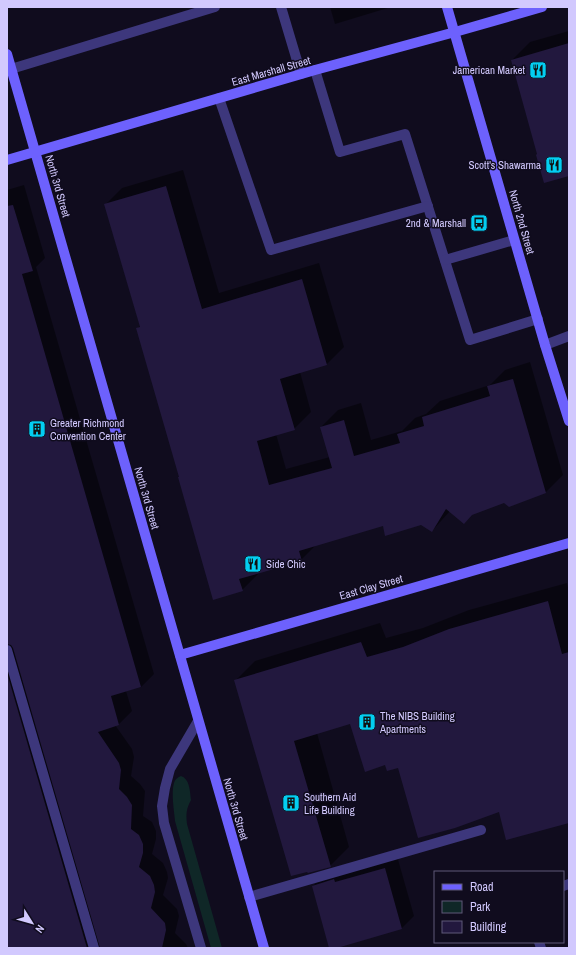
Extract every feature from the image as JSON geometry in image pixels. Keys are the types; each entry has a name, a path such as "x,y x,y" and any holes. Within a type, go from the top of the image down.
{"street":[{"name":"North 2nd Street","path":"447,7 514,240 569,421"},
{"name":"East Marshall Street","path":"7,160 315,70 542,7"},
{"name":"North 3rd Street","path":"7,54 264,948"},
{"name":"East Clay Street","path":"180,655 569,543"}],"lane":[{"path":"12,69 215,7"},
{"path":"281,7 302,74"},
{"path":"315,70 340,152 406,134 470,340 538,319"},
{"path":"219,98 271,250 428,206"},
{"path":"445,260 514,240"},
{"path":"545,345 569,336"},
{"path":"7,650 94,948"},
{"path":"198,721 170,769 162,806 164,823 201,948"},
{"path":"249,896 480,830"}],"green space":[{"path":"181,776 186,780 189,786 191,800 186,817 187,824 222,948 211,948 175,821 173,787 176,779"}],"building":[{"path":"569,43 569,176 544,183 511,60"},
{"path":"166,186 202,309 302,279 327,365 280,379 295,430 257,441 269,485 332,468 320,427 344,420 354,456 400,443 397,434 424,426 422,417 490,396 487,386 513,379 546,493 509,507 504,503 472,515 464,524 446,509 432,532 421,525 385,536 383,526 299,551 302,561 239,579 243,591 213,600 136,328 140,327 104,204"},
{"path":"13,205 33,271 22,274 141,687 111,696 119,725 98,732 119,763 121,770 119,789 132,805 131,829 139,835 143,844 143,853 139,867 150,876 154,885 155,892 151,908 165,923 166,930 162,948 100,948 13,648 11,645 7,644 7,206"},
{"path":"548,601 562,654 569,652 569,823 506,840 499,812 455,828 418,838 398,768 387,771 385,765 365,772 350,724 294,741 331,867 291,876 234,680 361,642 367,657 403,647 449,629"},
{"path":"7,673 87,948 7,948"},
{"path":"385,868 402,929 337,948 329,948 312,886 334,879 335,882"}],"place":[{"name":"Jamerican Market","path":"538,70"},
{"name":"Scott's Shawarma","path":"554,165"},
{"name":"2nd & Marshall","path":"479,223"},
{"name":"Greater Richmond Convention Center","path":"37,429"},
{"name":"Side Chic","path":"253,564"},
{"name":"The NIBS Building Apartments","path":"367,722"},
{"name":"Southern Aid Life Building","path":"291,803"}]}
